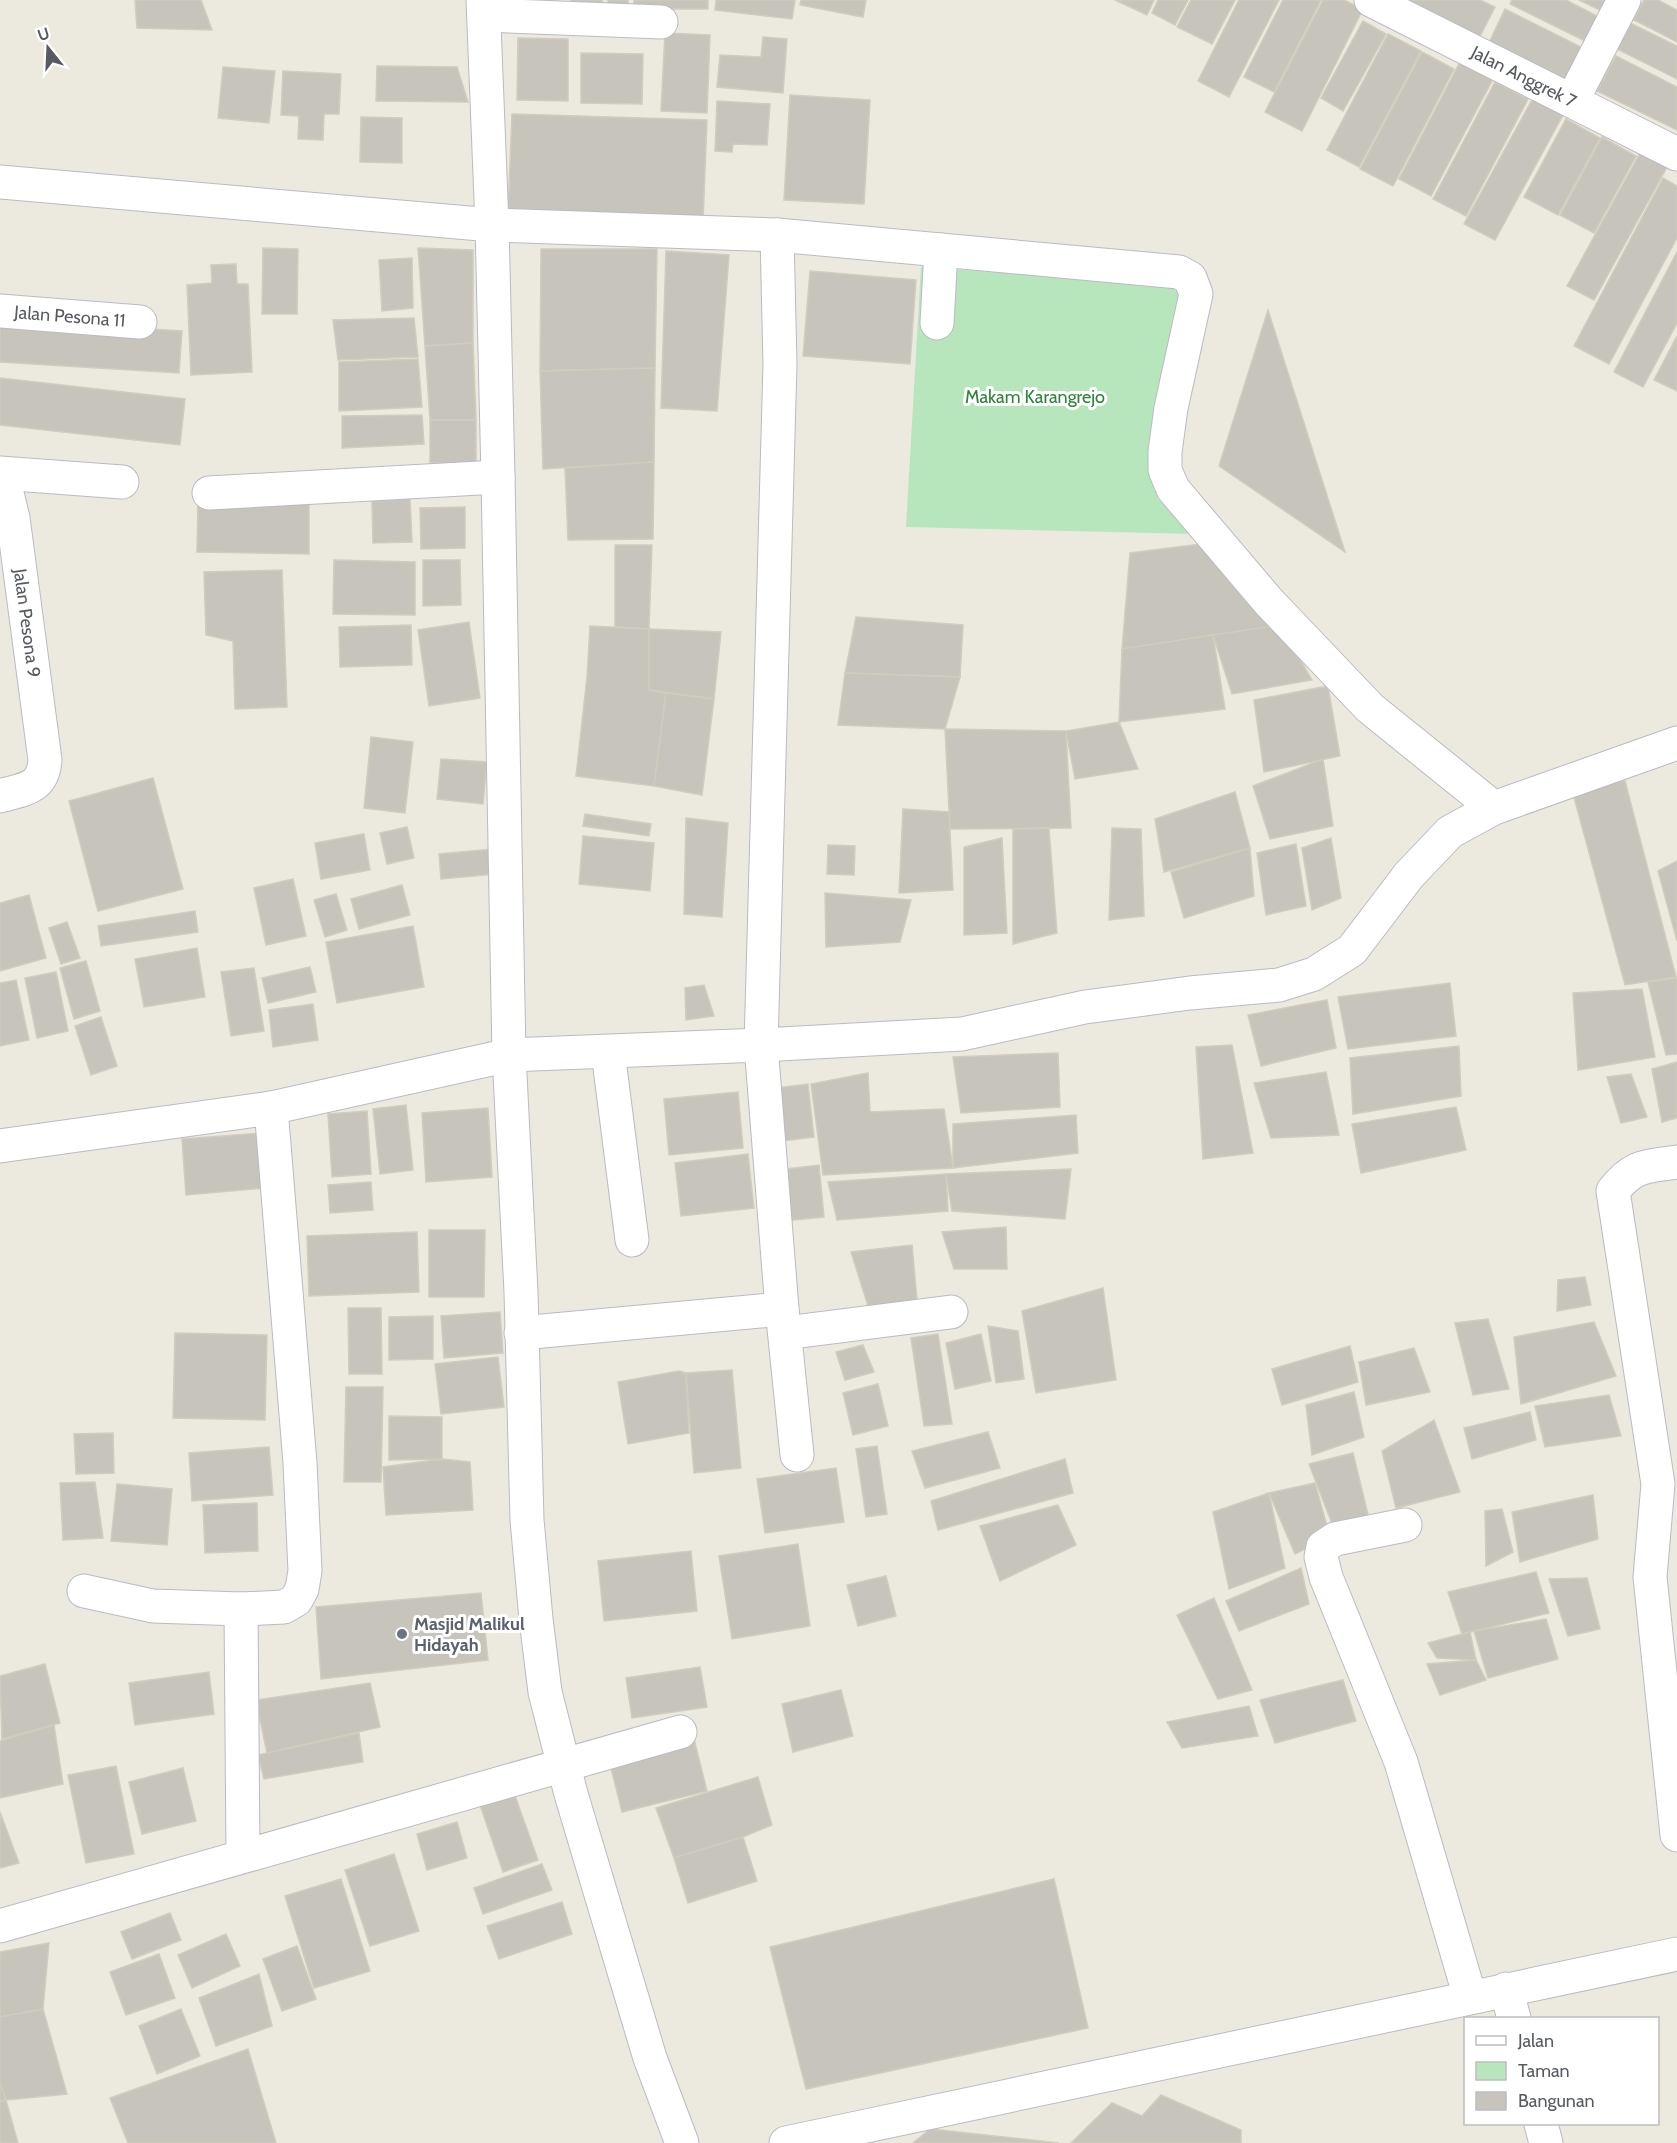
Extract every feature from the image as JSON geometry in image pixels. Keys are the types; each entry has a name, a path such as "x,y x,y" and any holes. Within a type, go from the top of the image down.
{"street":[{"path":"1572,101 1624,0"},
{"name":"Jalan Anggrek 7","path":"1378,2 1677,154"},
{"path":"661,22 484,8 492,225 509,1055 526,1520 545,1692 563,1765 650,2058 682,2143"},
{"path":"0,182 492,225 777,235 1179,272 1190,278 1196,294 1171,408 1165,452 1165,470 1173,489 1269,602 1370,708 1494,808"},
{"path":"777,235 780,364 761,1045 783,1321 797,1455"},
{"path":"937,323 941,250"},
{"name":"Jalan Pesona 11","path":"0,311 140,322"},
{"path":"0,473 122,482"},
{"name":"Jalan Pesona 9","path":"0,473 13,518 45,760 44,772 39,781 30,788 0,796"},
{"path":"209,493 498,477"},
{"path":"0,1146 271,1108 509,1055 962,1034 1085,1007 1190,993 1279,985 1314,974 1352,950 1409,875 1450,832 1494,808 1677,743"},
{"path":"608,1052 632,1240"},
{"path":"84,1591 153,1606 241,1609 284,1607 296,1599 302,1589 305,1571 300,1463 271,1108"},
{"path":"1677,1162 1634,1170 1622,1179 1613,1191 1667,1481 1650,1576 1669,1700 1677,1835"},
{"path":"521,1334 951,1312"},
{"path":"1405,1525 1335,1539 1323,1547 1321,1557 1326,1577 1401,1762 1470,1997"},
{"path":"241,1609 243,1855"},
{"path":"0,1926 680,1732"},
{"path":"786,2143 1470,1997 1510,2004 1677,1953"},
{"path":"1541,2125 1546,2143"}],"green space":[{"name":"Makam Karangrejo","path":"921,267 1167,284 1181,295 1152,435 1195,534 906,527"}],"building":[{"path":"135,0 201,0 212,30 137,28"},
{"path":"571,0 602,0 602,10 571,9"},
{"path":"608,0 628,0 628,8 608,8"},
{"path":"634,0 708,0 708,9 634,9"},
{"path":"716,0 795,0 792,19 715,10"},
{"path":"801,0 866,0 863,17 800,5"},
{"path":"1115,0 1154,0 1147,15"},
{"path":"1158,0 1188,0 1175,25 1152,13"},
{"path":"1191,0 1235,0 1212,44 1177,27"},
{"path":"1239,0 1279,0 1229,97 1198,81"},
{"path":"1283,0 1321,0 1274,92 1244,77"},
{"path":"1323,0 1344,0 1363,9 1302,131 1265,112"},
{"path":"1399,0 1480,0 1495,7 1477,42"},
{"path":"1512,0 1566,0 1601,18 1589,43 1510,4"},
{"path":"1579,0 1613,0 1606,13"},
{"path":"1644,0 1658,0 1677,10 1677,42 1634,20"},
{"path":"1505,9 1585,49 1567,84 1488,45"},
{"path":"1363,21 1386,34 1343,111 1321,98"},
{"path":"1630,23 1677,46 1677,79 1617,49"},
{"path":"665,33 710,35 707,113 661,111"},
{"path":"1388,34 1421,51 1359,167 1327,150"},
{"path":"763,37 787,39 783,93 717,87 720,55 761,57"},
{"path":"518,38 568,39 568,101 517,100"},
{"path":"1422,52 1454,69 1393,186 1360,169"},
{"path":"581,53 643,54 642,104 581,103"},
{"path":"1616,56 1677,87 1677,130 1597,91"},
{"path":"1460,62 1493,79 1431,196 1399,179"},
{"path":"377,66 457,67 468,102 376,101"},
{"path":"223,67 275,71 269,123 218,118"},
{"path":"283,71 341,74 339,114 324,114 323,140 298,139 299,116 281,115"},
{"path":"1495,82 1528,99 1466,216 1433,199"},
{"path":"790,95 870,100 864,204 784,200"},
{"path":"1533,98 1563,115 1495,240 1464,224"},
{"path":"717,101 770,104 767,145 733,144 732,152 715,151"},
{"path":"512,114 707,120 703,221 508,214"},
{"path":"361,117 402,118 402,163 360,162"},
{"path":"1566,119 1600,138 1558,215 1524,197"},
{"path":"1602,137 1636,156 1594,233 1560,215"},
{"path":"1640,153 1667,167 1594,300 1567,286"},
{"path":"1663,178 1677,186 1677,238 1609,364 1574,346"},
{"path":"263,248 298,249 297,314 262,314"},
{"path":"418,248 473,250 473,343 425,346"},
{"path":"541,249 657,249 655,368 540,371"},
{"path":"666,251 729,255 717,411 661,408"},
{"path":"1677,252 1677,323 1643,387 1614,372"},
{"path":"412,258 413,308 382,311 379,260"},
{"path":"236,264 237,284 248,284 252,372 191,375 187,285 212,283 211,265"},
{"path":"810,271 916,280 910,364 803,356"},
{"path":"1268,310 1345,552 1219,466"},
{"path":"414,318 418,357 338,360 333,320"},
{"path":"0,320 182,331 179,373 0,362"},
{"path":"1677,336 1677,391 1654,380"},
{"path":"473,343 476,420 430,420 425,346"},
{"path":"418,359 422,407 339,411 339,362"},
{"path":"655,368 654,462 543,469 540,371"},
{"path":"0,378 185,399 180,445 0,425"},
{"path":"422,415 424,444 342,448 342,416"},
{"path":"430,420 476,420 476,463 430,463"},
{"path":"654,462 653,539 568,540 565,468"},
{"path":"198,499 309,500 309,554 197,552"},
{"path":"410,499 412,542 373,543 372,501"},
{"path":"465,507 465,548 421,549 420,508"},
{"path":"1201,544 1280,625 1122,649 1130,553"},
{"path":"615,545 652,545 649,629 615,627"},
{"path":"334,560 415,562 415,615 333,614"},
{"path":"423,560 460,560 461,605 423,606"},
{"path":"282,570 287,707 235,709 233,641 206,635 204,572"},
{"path":"856,617 963,625 960,677 845,673"},
{"path":"469,622 480,698 429,706 418,630"},
{"path":"411,625 412,665 340,667 339,627"},
{"path":"1280,625 1312,680 1232,694 1213,635"},
{"path":"590,626 649,629 649,690 666,693 654,786 576,776"},
{"path":"649,629 721,632 714,699 649,690"},
{"path":"1213,635 1225,709 1119,722 1122,649"},
{"path":"845,673 960,677 945,729 838,725"},
{"path":"1328,686 1340,756 1264,772 1254,700"},
{"path":"666,693 714,699 702,795 654,786"},
{"path":"1119,722 1138,769 1075,779 1066,731"},
{"path":"945,729 1066,731 1071,828 950,829"},
{"path":"371,737 413,742 405,813 364,808"},
{"path":"441,759 487,762 483,804 437,799"},
{"path":"1323,759 1333,826 1270,839 1253,786"},
{"path":"153,778 183,889 98,911 69,801"},
{"path":"1625,781 1676,977 1625,985 1572,790"},
{"path":"1235,792 1250,848 1164,872 1155,819"},
{"path":"903,809 949,812 953,890 899,893"},
{"path":"585,814 651,824 649,836 583,826"},
{"path":"686,818 728,823 722,917 684,914"},
{"path":"407,827 414,858 387,864 380,833"},
{"path":"1049,828 1057,933 1013,944 1013,829"},
{"path":"1112,828 1141,829 1144,916 1109,920"},
{"path":"364,834 370,870 321,879 315,843"},
{"path":"583,836 654,843 650,891 579,884"},
{"path":"1002,838 1007,933 964,935 964,847"},
{"path":"1331,838 1341,898 1312,910 1302,848"},
{"path":"1296,844 1306,906 1266,915 1257,853"},
{"path":"828,845 855,846 854,875 827,874"},
{"path":"1250,848 1254,896 1184,918 1171,872"},
{"path":"493,849 495,874 441,879 439,854"},
{"path":"1677,861 1677,941 1658,871"},
{"path":"293,879 306,936 266,945 254,888"},
{"path":"402,885 410,915 359,929 351,899"},
{"path":"825,893 911,900 900,942 826,947"},
{"path":"336,894 347,930 325,937 314,900"},
{"path":"29,895 46,958 0,971 0,903"},
{"path":"195,911 198,932 101,946 98,926"},
{"path":"67,922 80,958 61,964 49,928"},
{"path":"413,926 424,987 337,1003 326,942"},
{"path":"197,948 205,997 144,1007 135,959"},
{"path":"86,961 100,1011 74,1019 60,968"},
{"path":"310,967 316,992 268,1003 262,978"},
{"path":"254,968 264,1031 231,1036 221,972"},
{"path":"56,972 68,1031 37,1038 25,978"},
{"path":"1677,978 1677,1054 1666,1055 1648,982"},
{"path":"16,980 29,1040 0,1046 0,983"},
{"path":"1450,983 1456,1036 1348,1049 1338,997"},
{"path":"704,985 714,1016 686,1020 685,988"},
{"path":"1642,989 1655,1057 1578,1070 1573,993"},
{"path":"1327,1000 1336,1048 1261,1066 1248,1015"},
{"path":"313,1004 318,1040 273,1047 269,1010"},
{"path":"101,1017 117,1066 91,1075 75,1026"},
{"path":"1232,1045 1253,1153 1203,1159 1196,1047"},
{"path":"1459,1046 1461,1096 1353,1114 1350,1058"},
{"path":"1058,1053 1060,1107 961,1113 953,1057"},
{"path":"1677,1062 1677,1118 1662,1122 1652,1069"},
{"path":"1326,1072 1339,1135 1271,1138 1254,1083"},
{"path":"868,1073 870,1112 944,1109 953,1168 823,1175 811,1084"},
{"path":"1631,1074 1647,1117 1621,1123 1607,1077"},
{"path":"808,1084 814,1137 774,1142 768,1089"},
{"path":"738,1092 743,1148 669,1155 664,1099"},
{"path":"406,1105 413,1170 380,1174 373,1109"},
{"path":"1456,1107 1466,1150 1361,1173 1352,1124"},
{"path":"488,1108 492,1177 426,1182 422,1113"},
{"path":"367,1111 371,1174 332,1177 328,1114"},
{"path":"1076,1115 1078,1153 953,1168 953,1124"},
{"path":"261,1133 265,1188 186,1195 182,1139"},
{"path":"748,1154 754,1208 681,1216 675,1163"},
{"path":"819,1165 824,1217 783,1221 778,1170"},
{"path":"1071,1169 1065,1219 952,1211 946,1174"},
{"path":"946,1174 948,1211 837,1220 828,1182"},
{"path":"371,1182 373,1210 330,1213 328,1185"},
{"path":"1006,1227 1007,1269 954,1269 942,1232"},
{"path":"429,1230 485,1230 484,1297 429,1297"},
{"path":"417,1232 419,1292 309,1296 307,1236"},
{"path":"912,1245 917,1300 869,1309 851,1252"},
{"path":"1585,1277 1591,1305 1557,1311 1558,1280"},
{"path":"1103,1288 1116,1380 1036,1393 1022,1311"},
{"path":"348,1308 381,1308 382,1374 349,1374"},
{"path":"500,1312 503,1353 444,1358 441,1316"},
{"path":"433,1316 433,1359 389,1360 389,1317"},
{"path":"1488,1319 1509,1389 1473,1395 1455,1323"},
{"path":"1594,1322 1616,1376 1521,1404 1514,1337"},
{"path":"988,1326 1018,1331 1024,1379 996,1383"},
{"path":"175,1333 267,1335 265,1420 173,1418"},
{"path":"938,1334 952,1424 924,1426 911,1338"},
{"path":"981,1334 991,1381 955,1389 946,1343"},
{"path":"863,1345 874,1372 845,1380 836,1352"},
{"path":"1350,1346 1358,1382 1282,1405 1272,1369"},
{"path":"1414,1348 1430,1392 1366,1405 1359,1362"},
{"path":"498,1357 504,1407 441,1414 435,1364"},
{"path":"732,1370 741,1468 694,1473 686,1373"},
{"path":"679,1371 686,1373 689,1433 628,1444 618,1382"},
{"path":"878,1384 888,1426 853,1435 843,1393"},
{"path":"346,1387 383,1387 381,1482 344,1482"},
{"path":"1354,1392 1364,1437 1312,1455 1306,1405"},
{"path":"1609,1395 1621,1436 1545,1447 1535,1406"},
{"path":"1530,1412 1536,1440 1472,1459 1464,1428"},
{"path":"389,1416 442,1417 442,1459 389,1460"},
{"path":"1434,1420 1460,1492 1396,1508 1382,1451"},
{"path":"988,1432 1000,1468 925,1488 912,1451"},
{"path":"113,1433 114,1473 76,1474 74,1434"},
{"path":"877,1446 887,1514 866,1517 856,1449"},
{"path":"269,1447 273,1495 192,1501 189,1453"},
{"path":"1353,1453 1371,1527 1336,1534 1309,1464"},
{"path":"442,1459 470,1462 473,1510 386,1515 383,1467"},
{"path":"1065,1459 1073,1493 938,1530 931,1501"},
{"path":"836,1468 844,1522 765,1533 757,1479"},
{"path":"95,1482 103,1538 63,1540 60,1483"},
{"path":"1315,1483 1330,1537 1295,1554 1269,1493"},
{"path":"117,1484 172,1489 167,1545 111,1541"},
{"path":"1269,1493 1285,1568 1229,1589 1213,1512"},
{"path":"1593,1495 1598,1539 1520,1562 1512,1512"},
{"path":"257,1503 258,1551 205,1553 203,1505"},
{"path":"1058,1505 1076,1545 1000,1581 980,1526"},
{"path":"1502,1509 1513,1552 1486,1566 1485,1511"},
{"path":"798,1544 810,1626 732,1639 719,1556"},
{"path":"691,1551 697,1611 604,1621 598,1561"},
{"path":"1301,1568 1309,1604 1239,1631 1226,1601"},
{"path":"1536,1572 1549,1613 1462,1634 1448,1592"},
{"path":"886,1576 896,1616 858,1626 847,1585"},
{"path":"1587,1578 1600,1629 1568,1636 1549,1579"},
{"name":"Masjid Malikul Hidayah","path":"481,1593 488,1660 321,1679 316,1607"},
{"path":"1214,1598 1252,1690 1218,1699 1177,1615"},
{"path":"1546,1619 1558,1659 1488,1678 1474,1631"},
{"path":"1470,1632 1476,1660 1437,1658 1428,1643"},
{"path":"1476,1660 1486,1680 1440,1695 1427,1664"},
{"path":"45,1664 60,1723 2,1739 0,1676"},
{"path":"700,1667 707,1707 632,1718 626,1678"},
{"path":"209,1672 214,1714 135,1725 129,1683"},
{"path":"1343,1680 1356,1721 1275,1743 1260,1700"},
{"path":"370,1683 380,1727 267,1753 256,1700"},
{"path":"841,1690 853,1736 793,1752 782,1704"},
{"path":"1249,1706 1258,1736 1182,1748 1167,1722"},
{"path":"54,1725 63,1784 0,1798 0,1741"},
{"path":"359,1733 363,1762 264,1779 258,1755"},
{"path":"693,1735 707,1791 622,1812 608,1756"},
{"path":"116,1766 134,1854 86,1863 68,1775"},
{"path":"183,1768 196,1821 142,1834 129,1782"},
{"path":"758,1777 772,1825 743,1837 674,1858 656,1808"},
{"path":"514,1793 538,1860 503,1872 480,1805"},
{"path":"0,1812 19,1863 0,1868"},
{"path":"457,1822 467,1858 427,1870 417,1834"},
{"path":"743,1837 757,1881 688,1903 674,1858"},
{"path":"394,1854 419,1931 370,1946 345,1870"},
{"path":"542,1864 552,1890 483,1914 474,1888"},
{"path":"341,1879 370,1971 314,1988 285,1896"},
{"path":"1054,1879 1088,2028 806,2089 770,1947"},
{"path":"562,1902 572,1934 499,1959 487,1926"},
{"path":"170,1913 181,1940 132,1959 121,1932"},
{"path":"226,1934 240,1966 192,1988 178,1955"},
{"path":"49,1943 43,2009 0,2017 0,1952"},
{"path":"297,1946 316,1999 282,2011 263,1959"},
{"path":"159,1954 175,1998 126,2015 110,1972"},
{"path":"259,1974 272,2026 216,2046 199,1998"},
{"path":"43,2009 67,2094 6,2100 0,2083 0,2017"},
{"path":"181,2009 200,2056 157,2074 139,2026"},
{"path":"248,2049 276,2143 128,2143 110,2098"},
{"path":"0,2083 6,2100 0,2101"},
{"path":"1161,2095 1241,2130 1241,2143 1071,2143 1112,2103 1142,2116"},
{"path":"6,2100 18,2143 0,2143 0,2102"},
{"path":"930,2129 1059,2143 913,2143"}],"place":[{"name":"Masjid Malikul Hidayah","path":"402,1634"}]}
